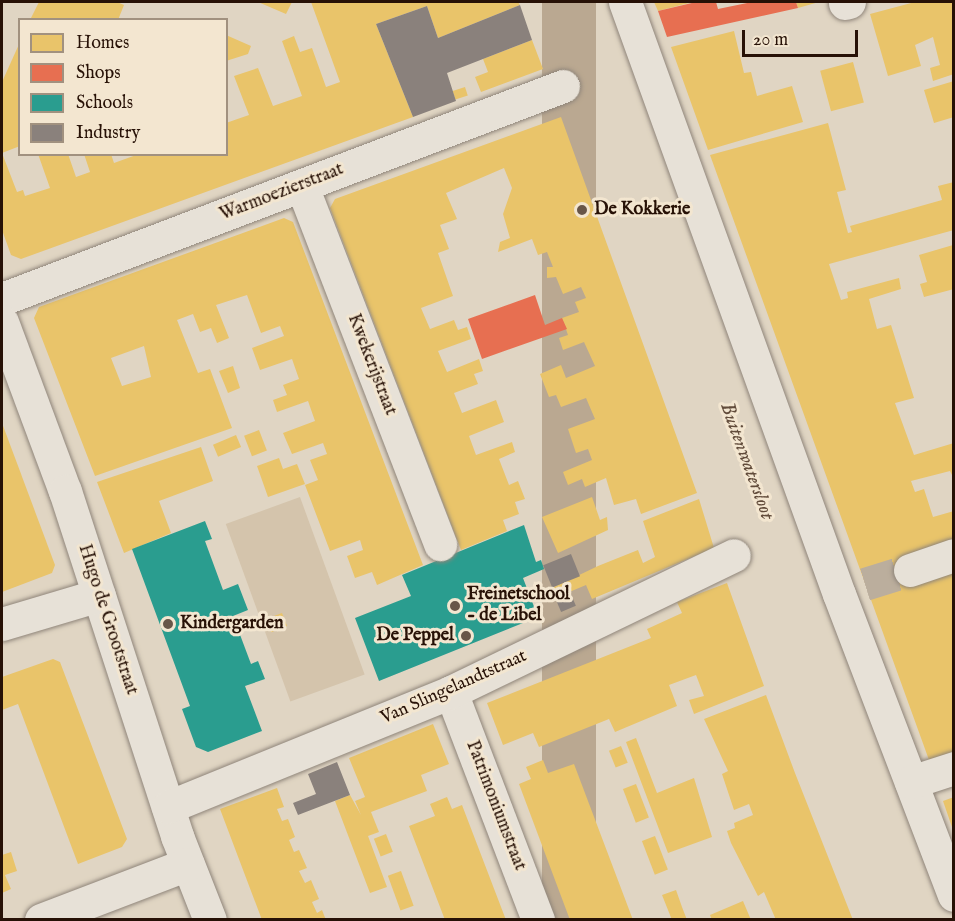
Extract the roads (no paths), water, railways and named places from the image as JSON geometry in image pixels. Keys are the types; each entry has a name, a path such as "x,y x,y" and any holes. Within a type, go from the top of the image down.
{"street":[{"path":"625,2 852,589 911,782 954,895"},
{"name":"Warmoezierstraat","path":"2,299 563,86"},
{"name":"Kwekerijstraat","path":"302,186 440,544"},
{"name":"Hugo de Grootstraat","path":"2,322 99,595 168,807 210,920"},
{"name":"Van Slingelandtstraat","path":"168,807 451,692 734,555"},
{"path":"910,570 954,555"},
{"path":"2,624 99,595"},
{"name":"Patrimoniumstraat","path":"451,692 538,920"},
{"path":"911,782 954,768"},
{"path":"41,920 188,864"}],"water":[{"path":"542,2 596,2 596,920 542,920"}],"tunnel":[{"path":"865,584 910,570"}],"place":[{"name":"De Kokkerie","path":"582,210"},
{"name":"Freinetschool - de Libel","path":"455,606"},
{"name":"Kindergarden","path":"168,624"},
{"name":"De Peppel","path":"466,636"}],"water label":[{"name":"Buitenwatersloot","path":"747,461"}]}
